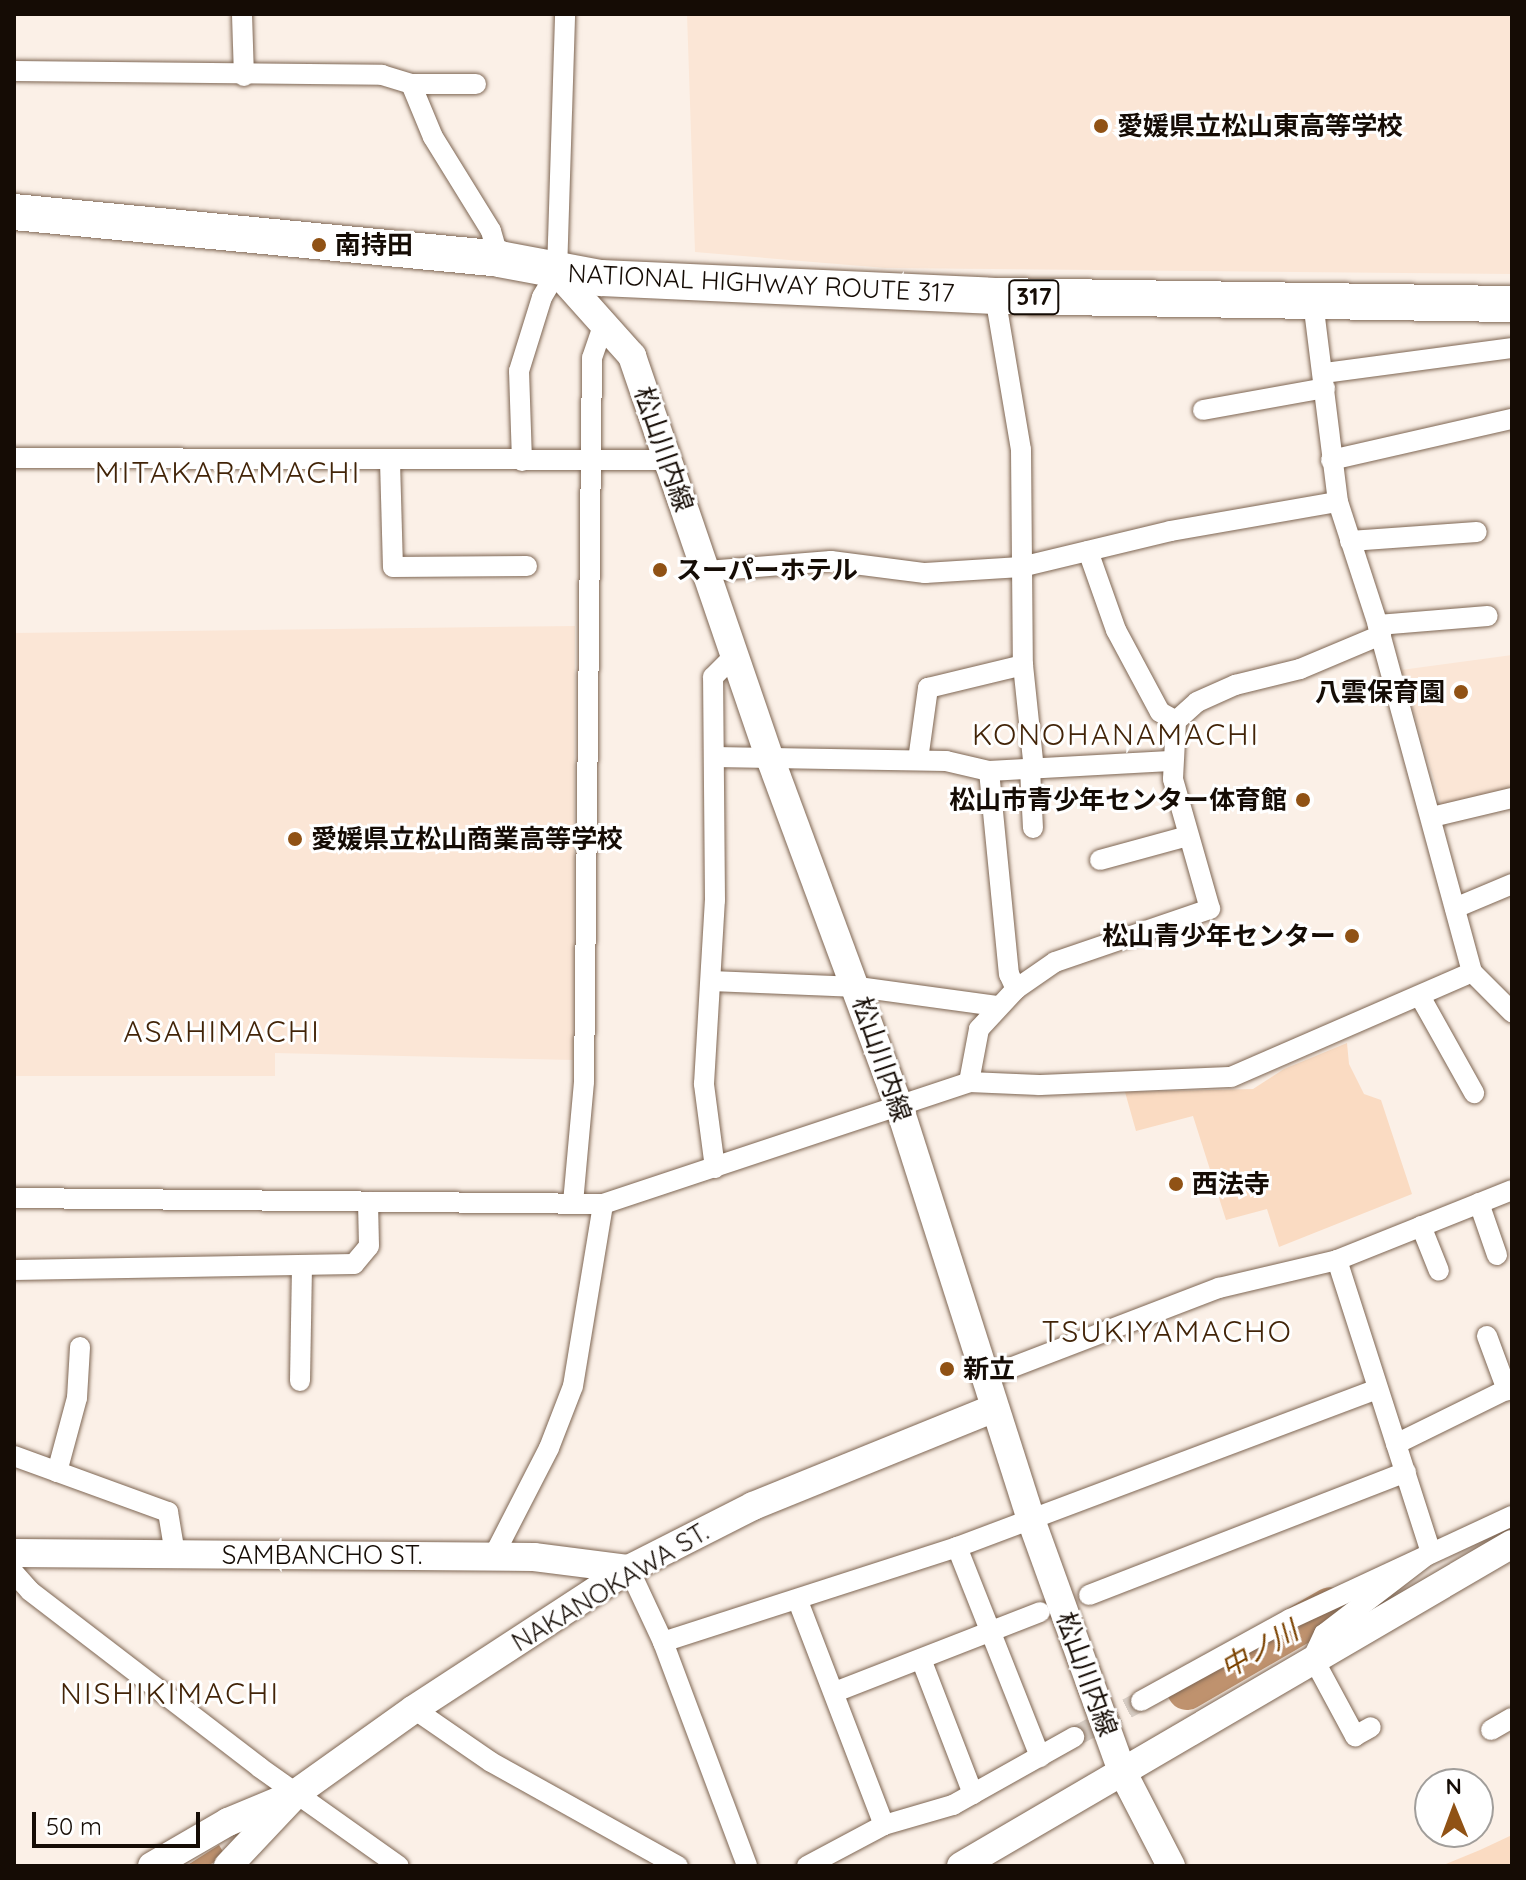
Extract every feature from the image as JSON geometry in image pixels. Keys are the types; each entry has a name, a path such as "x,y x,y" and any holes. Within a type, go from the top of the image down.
{"highway":[{"name":"NATIONAL HIGHWAY ROUTE 317","path":"14,212 499,259 557,272 995,296 1512,304"}],"street":[{"path":"242,14 244,76"},
{"path":"522,461 519,371 542,297 557,272 565,14"},
{"path":"14,71 244,76 382,75 411,84 476,84"},
{"path":"411,84 433,137 491,231 499,259"},
{"name":"松山川内線","path":"557,272 605,321 632,356 770,758 858,987 900,1109 1030,1517 1121,1769 1171,1866"},
{"path":"995,296 1021,450 1023,665 1032,769 1033,828"},
{"path":"1313,301 1338,502 1380,630 1472,972 1510,1007"},
{"path":"573,1203 584,1082 592,358 605,321"},
{"path":"1203,410 1325,380 1512,348"},
{"path":"1331,460 1512,419"},
{"path":"14,458 669,460"},
{"path":"390,461 393,567 527,566"},
{"path":"707,571 831,561 925,573 1021,567 1338,502"},
{"path":"1350,541 1477,532"},
{"path":"1088,551 1116,630 1160,712 1176,721"},
{"path":"969,1082 979,1029 997,1006 1016,989 1055,962 1210,909 1170,761 1176,721 1197,702 1235,685 1300,669 1380,630 1488,616"},
{"path":"715,1168 705,1113 711,981 713,677 735,655"},
{"path":"918,760 928,688 1023,665"},
{"path":"714,757 918,760 989,771 1170,761"},
{"path":"989,771 1009,974 1016,989"},
{"path":"1432,817 1512,798"},
{"path":"1100,860 1188,836"},
{"path":"1455,908 1512,884"},
{"path":"14,1198 603,1204 900,1109 969,1082 1039,1085 1231,1077 1421,998 1472,972"},
{"path":"711,981 858,987 997,1006"},
{"path":"1421,998 1474,1093"},
{"path":"984,1378 1219,1288 1337,1260 1512,1190"},
{"path":"14,1270 354,1264 369,1246 368,1202"},
{"path":"1479,1203 1497,1255"},
{"path":"493,1557 549,1448 573,1386 603,1204"},
{"path":"1421,1226 1439,1271"},
{"path":"1337,1260 1431,1552"},
{"path":"300,1381 302,1267"},
{"path":"1396,1444 1509,1388 1487,1336"},
{"path":"57,1472 75,1411 80,1347"},
{"path":"663,1642 798,1601 957,1547 1377,1389"},
{"name":"NAKANOKAWA ST.","path":"228,1866 295,1794 414,1709 629,1569 753,1506 994,1408"},
{"path":"14,1456 168,1512 175,1554"},
{"path":"1089,1595 1406,1472"},
{"path":"1141,1701 1290,1619 1512,1516"},
{"path":"961,1866 1121,1769 1512,1544"},
{"path":"957,1547 1040,1757"},
{"path":"1313,1658 1324,1634 1431,1552"},
{"name":"SAMBANCHO ST.","path":"14,1553 493,1557 629,1569"},
{"path":"629,1569 663,1642 747,1866"},
{"path":"14,1573 30,1591 295,1794 399,1866"},
{"path":"798,1601 884,1825"},
{"path":"835,1692 1040,1612"},
{"path":"1313,1658 1355,1736 1371,1727"},
{"path":"921,1659 973,1794"},
{"path":"414,1709 491,1762 678,1866"},
{"path":"1491,1730 1512,1718"},
{"path":"807,1866 884,1825 973,1794 1074,1737"},
{"name":"NAKANOKAWA ST.","path":"152,1866 228,1822 295,1794"}],"shaded area":[{"name":"愛媛県立松山東高等学校","path":"687,14 1512,14 1512,274 885,268 695,252"},
{"name":"愛媛県立松山商業高等学校","path":"575,626 573,1060 275,1053 275,1076 14,1076 14,633"},
{"path":"1512,655 1512,792 1442,806 1401,670"},
{"path":"1347,1043 1349,1064 1364,1094 1381,1100 1412,1194 1279,1247 1267,1209 1226,1220 1193,1116 1136,1131 1125,1092 1253,1089 1284,1069"},
{"path":"1512,1835 1512,1866 1441,1866 1484,1848 1494,1848 1494,1843"},
{"path":"219,1845 225,1855 208,1866 186,1866"}],"waterway":[{"name":"中ノ川","path":"1187,1690 1330,1607"}],"tunnel":[{"path":"1074,1737 1141,1701"}],"place":[{"name":"愛媛県立松山東高等学校","path":"1101,126"},
{"name":"南持田","path":"319,245"},
{"name":"スーパーホテル","path":"660,570"},
{"name":"八雲保育園","path":"1461,692"},
{"name":"松山市青少年センター体育館","path":"1303,800"},
{"name":"愛媛県立松山商業高等学校","path":"295,839"},
{"name":"松山青少年センター","path":"1352,936"},
{"name":"西法寺","path":"1176,1184"},
{"name":"新立","path":"947,1369"}],"district":[{"name":"MITAKARAMACHI","path":"228,472"},
{"name":"KONOHANAMACHI","path":"1116,734"},
{"name":"ASAHIMACHI","path":"222,1031"},
{"name":"TSUKIYAMACHO","path":"1167,1331"},
{"name":"NISHIKIMACHI","path":"170,1693"}]}
